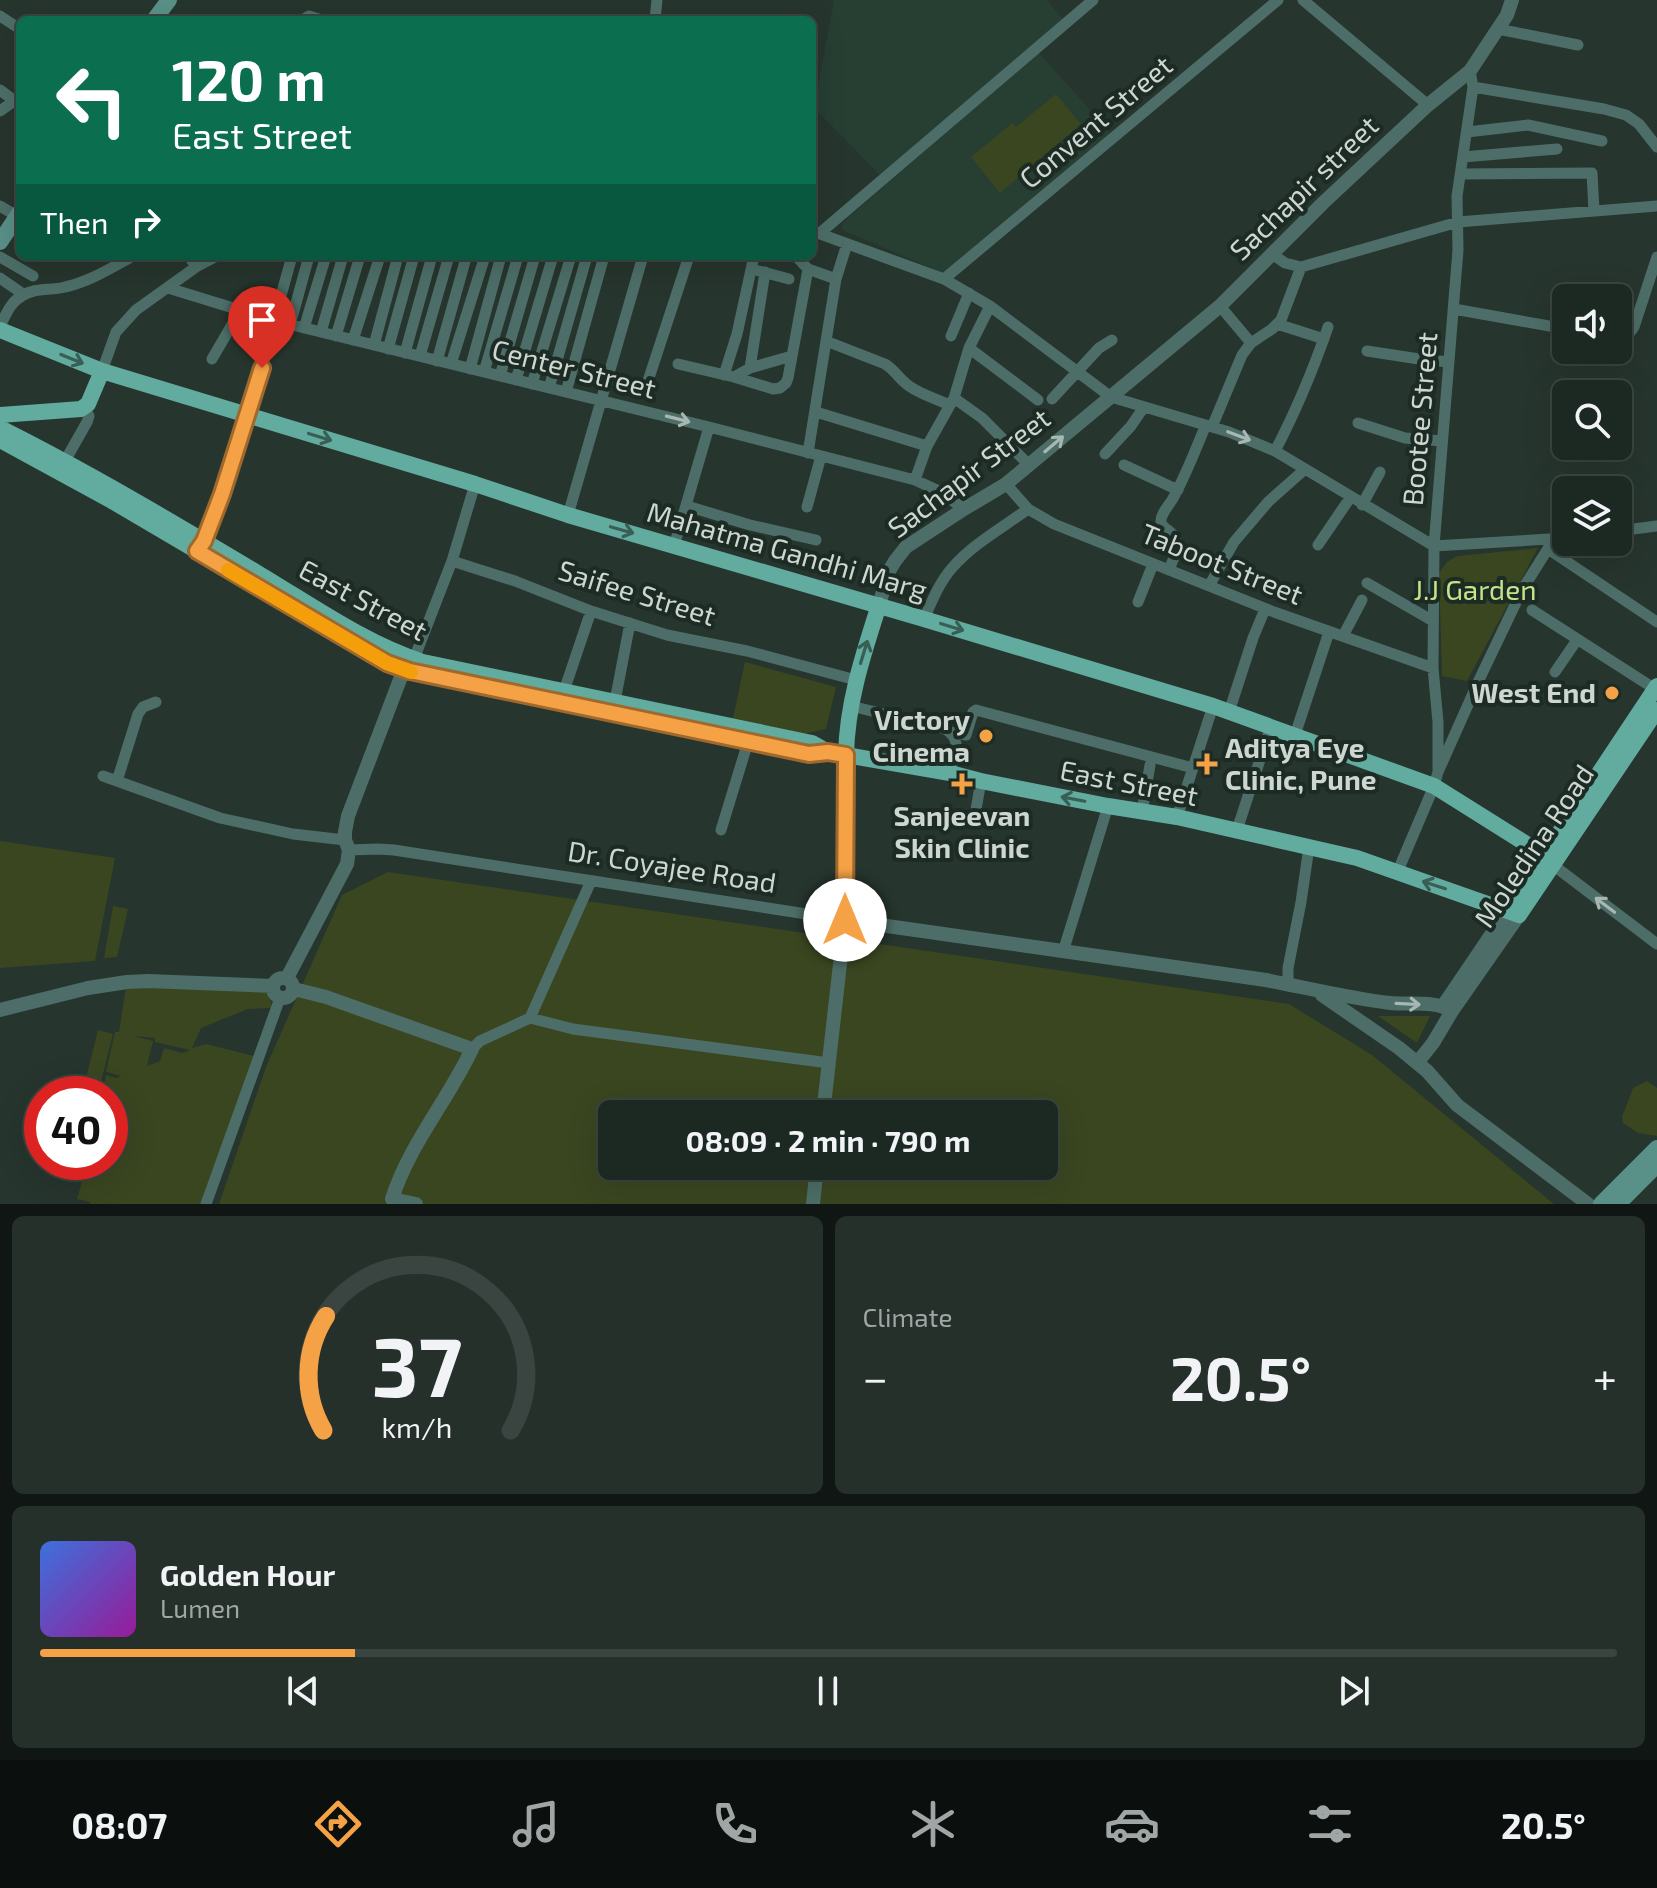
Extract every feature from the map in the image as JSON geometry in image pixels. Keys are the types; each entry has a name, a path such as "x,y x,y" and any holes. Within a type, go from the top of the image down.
{"main road":[{"path":"0,241 16,218"},
{"name":"Mahatma Gandhi Marg","path":"4,319 102,371 568,515 1221,709 1436,779 1549,860"},
{"path":"0,415 81,409 88,404 102,371"},
{"name":"East Street","path":"0,428 65,461 201,546"},
{"name":"East Street","path":"0,440 399,654 409,664 748,742 809,754 828,752 950,773 1237,830 1357,858 1514,912"},
{"path":"846,755 846,727 856,680 879,605"},
{"name":"East Street","path":"409,664 615,701 812,743 828,752"},
{"name":"Moledina Road","path":"1549,860 1656,688"},
{"name":"Moledina Road","path":"1514,912 1657,710"},
{"path":"1601,1204 1657,1148"},
{"path":"1618,1204 1657,1165"}],"street":[{"path":"1093,0 816,232 944,279 990,306 1111,397 1209,426 1275,451 1434,546 1552,542"},
{"name":"Convent Street","path":"944,279 1278,0"},
{"path":"1303,0 1428,105"},
{"name":"Sachapir street","path":"1111,397 1220,306 1324,202 1428,105 1471,79 1507,15 1512,0"},
{"path":"1498,29 1578,45"},
{"path":"1471,79 1626,115 1639,124 1657,147"},
{"name":"Bootee Street","path":"1436,779 1438,722 1433,668 1434,546 1458,250 1457,196 1471,79"},
{"path":"0,90 16,102"},
{"path":"1467,132 1528,125 1602,141"},
{"path":"1463,157 1557,149"},
{"path":"1461,174 1592,173 1594,211"},
{"path":"1272,254 1285,263 1301,267 1458,222 1657,206"},
{"path":"808,453 836,279 847,244"},
{"path":"0,257 33,276"},
{"path":"1632,330 1657,257"},
{"path":"4,319 23,294 64,288 98,276 126,260"},
{"path":"192,260 196,267"},
{"path":"102,371 116,332 136,310 209,260"},
{"path":"201,546 247,415 291,260"},
{"path":"290,325 308,260"},
{"path":"304,328 325,260"},
{"path":"321,332 342,260"},
{"path":"336,336 359,260"},
{"path":"353,340 379,260"},
{"path":"374,345 397,260"},
{"path":"388,349 413,260"},
{"path":"405,353 431,260"},
{"path":"420,356 448,260"},
{"path":"437,361 465,260"},
{"path":"451,364 484,260"},
{"path":"470,369 500,260"},
{"path":"484,372 517,260"},
{"path":"500,376 534,260"},
{"path":"516,380 552,260"},
{"path":"532,384 570,260"},
{"path":"549,388 586,260"},
{"path":"566,392 603,260"},
{"path":"568,515 642,260"},
{"path":"608,379 645,390 688,260"},
{"path":"729,376 753,260"},
{"path":"800,260 808,269 836,279"},
{"path":"1169,570 1177,540 1163,527 1162,517 1242,355 1251,343 1281,320 1301,267"},
{"path":"678,364 766,388 780,388 788,378 808,269"},
{"path":"750,270 789,279"},
{"path":"750,368 765,272"},
{"path":"0,278 23,294"},
{"name":"Center Street","path":"168,288 290,325 915,480 939,491 964,509"},
{"path":"369,291 387,295"},
{"path":"951,336 969,293"},
{"path":"915,480 927,446 952,401 969,348 990,306"},
{"path":"1220,306 1251,343"},
{"path":"1454,309 1552,326"},
{"path":"212,359 240,311"},
{"path":"1277,324 1324,339"},
{"path":"1275,451 1302,396 1328,327"},
{"path":"1052,399 1099,348 1112,340"},
{"name":"Sachapir Street","path":"826,341 885,364 912,388 952,401 982,418 1029,465"},
{"path":"969,348 1038,400"},
{"path":"1367,351 1449,362"},
{"path":"729,376 792,356"},
{"name":"Sachapir Street","path":"879,605 889,571 906,547 1006,484 1111,397"},
{"path":"65,461 87,422 89,416 84,407"},
{"path":"1105,454 1144,407"},
{"path":"816,412 927,446"},
{"path":"1358,423 1405,438 1442,441"},
{"path":"674,546 709,427"},
{"path":"807,507 821,456"},
{"path":"1124,465 1178,490"},
{"path":"1209,586 1234,542 1268,502 1304,470"},
{"path":"1362,505 1380,472"},
{"path":"290,984 347,864 348,816 452,561 475,484"},
{"name":"Taboot Street","path":"1006,484 1028,509 1054,524 1265,609 1433,668"},
{"path":"1318,545 1350,498"},
{"path":"687,506 816,540"},
{"path":"924,619 936,591 951,569 976,545 1028,509"},
{"path":"1632,529 1657,526"},
{"path":"1397,873 1479,680 1522,590 1552,548"},
{"path":"1574,556 1657,622"},
{"name":"Saifee Street","path":"452,561 667,635 747,651 856,680"},
{"path":"1138,602 1153,564"},
{"path":"1367,583 1433,621"},
{"path":"1343,636 1362,600"},
{"path":"1177,817 1193,768 1265,609"},
{"path":"1532,610 1656,688"},
{"path":"564,691 591,611"},
{"path":"615,701 630,623"},
{"path":"1295,735 1329,632"},
{"path":"1555,672 1577,640"},
{"path":"117,781 138,714 143,707 156,702"},
{"path":"851,706 966,735 976,710 1193,768"},
{"path":"1237,830 1271,726"},
{"path":"950,732 957,743 950,773"},
{"path":"721,830 748,742"},
{"path":"825,1100 845,920 846,755"},
{"path":"1142,812 1150,765"},
{"name":"Dr. Coyajee Road","path":"103,776 220,818 347,845 1288,984 1319,992"},
{"path":"975,815 981,781"},
{"path":"1063,952 1108,806"},
{"path":"1288,984 1288,968 1309,847"},
{"name":"Mahatma Gandhi Marg","path":"1549,860 1657,944"},
{"path":"530,1018 591,881"},
{"path":"1422,1067 1447,1008 1514,912"},
{"path":"206,1204 277,992 278,979 472,1049"},
{"path":"2,1011 88,988 127,982 277,992"},
{"path":"1319,992 1447,1008"},
{"path":"1319,992 1422,1067 1457,1105 1588,1204"},
{"path":"1362,1022 1364,1006 1371,1000"},
{"path":"416,1204 391,1202 404,1165 447,1097 472,1049 480,1041 530,1018 573,1029 829,1063"},
{"path":"813,1204 816,1180"}],"shaded area":[{"path":"834,0 1047,0 1063,19 880,175 816,110"},
{"path":"1038,52 1114,136 943,273 842,230 841,224"}],"green space":[{"path":"1056,94 1081,124 1000,193 971,157 1012,123 1016,127"},
{"name":"J.J Garden","path":"1538,548 1467,681 1442,676 1439,573 1447,562 1457,556"},
{"path":"745,662 836,687 826,729 803,734 733,718"},
{"path":"0,841 115,858 95,961 0,968"},
{"path":"388,872 1289,1004 1372,1055 1554,1204 219,1204 266,1067 342,895"},
{"path":"113,906 128,909 117,957 104,958"},
{"path":"126,987 267,991 273,1008 248,1009 201,1028 192,1048 206,1044 254,1056 203,1204 90,1204 77,1199 82,1180 128,1180 128,1076 106,1072 115,1032 119,1032","holes":["133,1036 155,1038 155,1042 190,1050 182,1053 164,1048 160,1061 147,1066 153,1041"]},
{"path":"1378,1016 1430,1016 1417,1043"},
{"path":"98,1030 113,1034 102,1076 86,1076"},
{"path":"1647,1081 1657,1088 1657,1136 1638,1133 1623,1123 1622,1117 1633,1088"}],"slow traffic":[{"path":"228,570 387,663 411,672"}],"place":[{"name":"West End","path":"1612,693"},
{"name":"Victory Cinema","path":"986,736"},
{"name":"Aditya Eye Clinic, Pune","path":"1207,764"},
{"name":"Sanjeevan Skin Clinic","path":"962,784"}],"route":[{"path":"262,368 222,494 197,551 387,663 410,671 809,754 828,752 846,755 845,920"}]}
